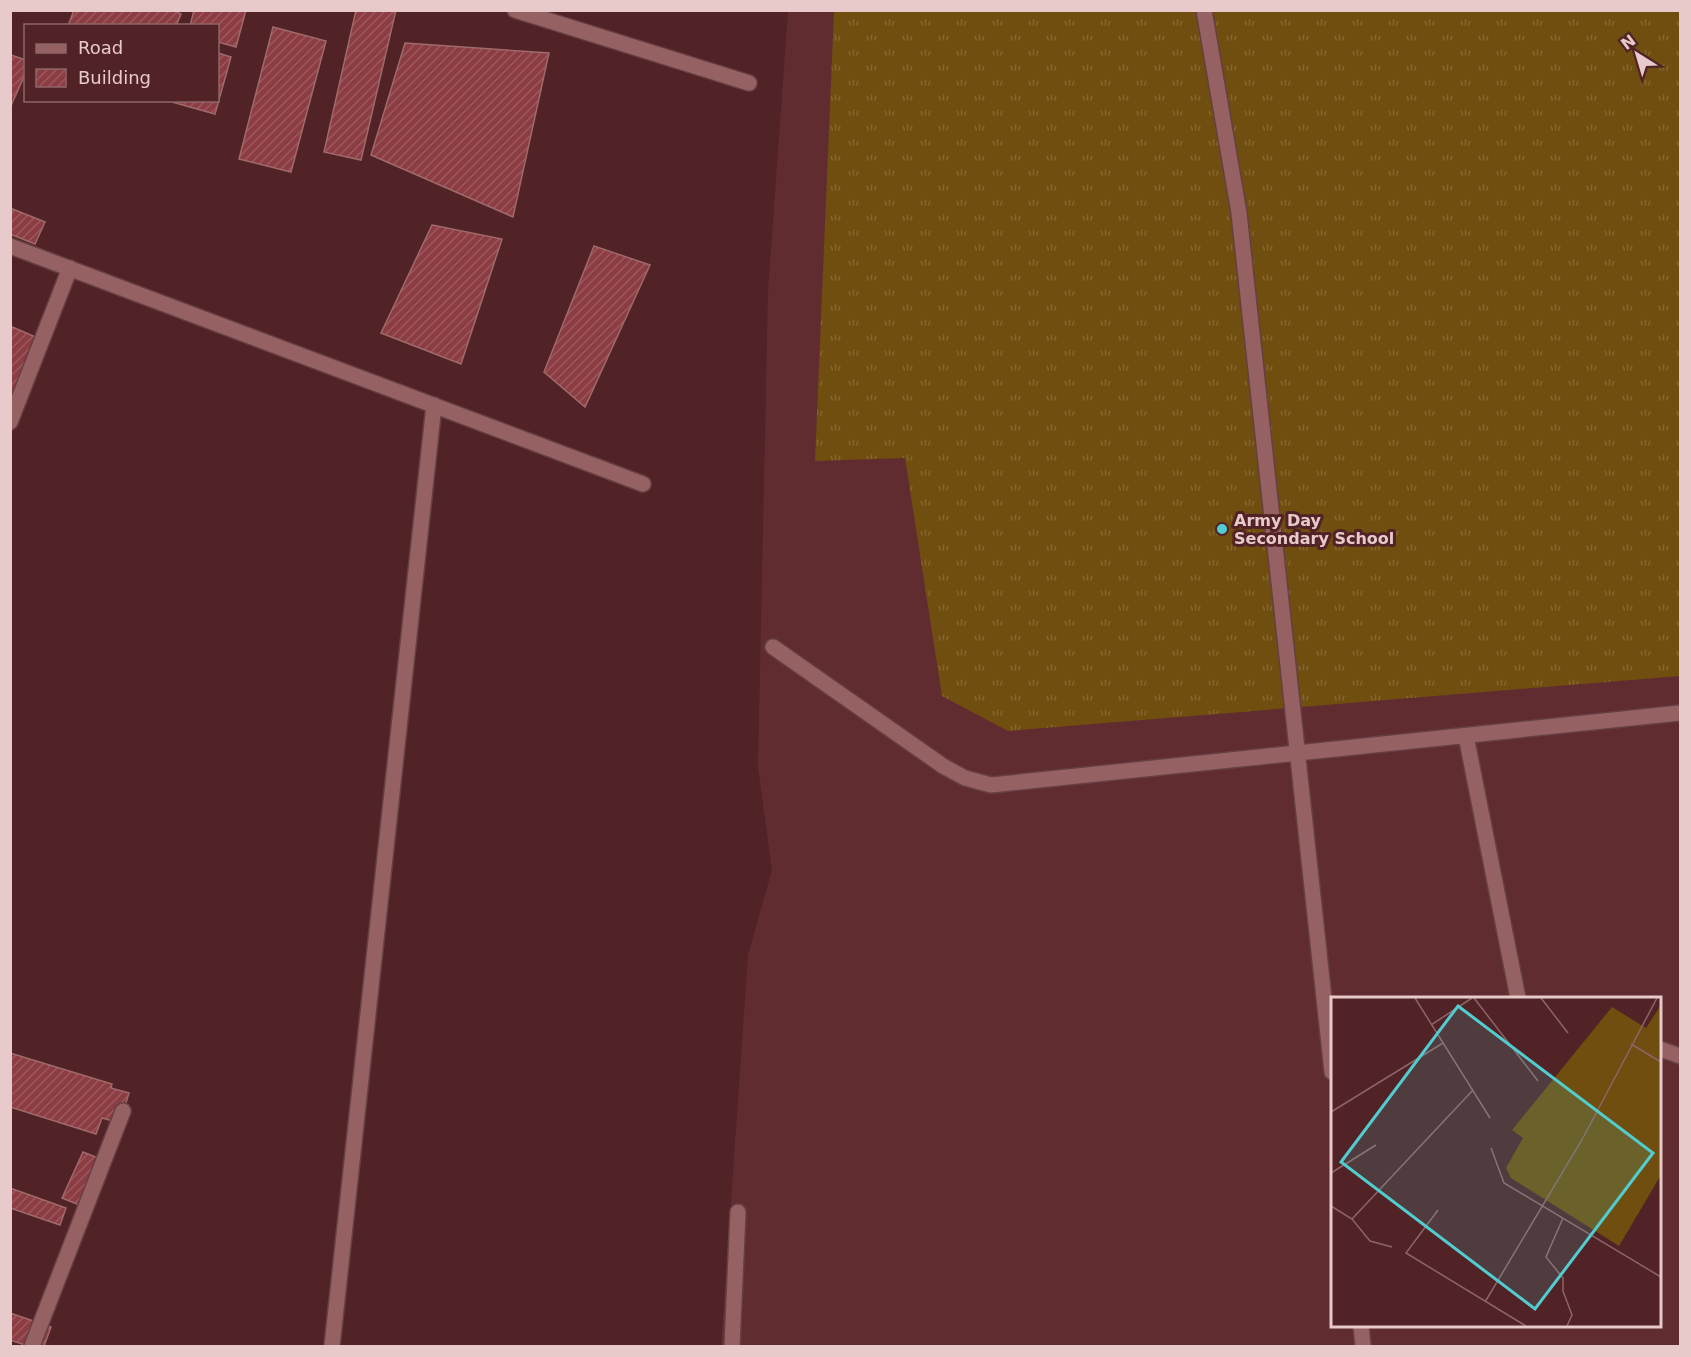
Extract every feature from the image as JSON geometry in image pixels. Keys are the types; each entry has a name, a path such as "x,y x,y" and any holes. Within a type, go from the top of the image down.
{"street":[{"path":"514,10 750,82"},
{"path":"1204,10 1239,213 1331,1063"},
{"path":"10,246 643,484"},
{"path":"10,422 70,268"},
{"path":"332,1347 434,405"},
{"path":"773,647 943,766 965,778 991,785 1680,713"},
{"path":"1466,736 1518,997"},
{"path":"1661,1050 1680,1056"},
{"path":"32,1347 123,1111"},
{"path":"732,1347 738,1212"},
{"path":"1361,1327 1363,1347"}],"shaded area":[{"name":"Army Day Secondary School","path":"788,11 1680,11 1680,1346 721,1346 748,955 772,870 758,767 768,291"}],"green space":[{"path":"834,11 1680,11 1680,676 1008,731 942,696 905,458 815,461"}],"building":[{"path":"74,10 173,10 181,14 177,24 69,24"},
{"path":"194,10 246,10 236,47 219,42 219,24 190,24"},
{"path":"356,10 396,10 361,160 324,152"},
{"path":"273,27 326,41 291,172 239,159"},
{"path":"405,43 549,53 513,217 371,155"},
{"path":"219,53 231,57 219,100"},
{"path":"11,55 24,59 24,76 10,108"},
{"path":"172,102 218,102 215,114"},
{"path":"10,208 45,222 35,244 10,234"},
{"path":"432,225 502,239 461,364 381,333"},
{"path":"594,246 650,265 585,407 544,372"},
{"path":"10,326 40,339 15,397 10,395"},
{"path":"10,1053 112,1084 111,1088 129,1093 120,1123 102,1118 96,1134 10,1107"},
{"path":"83,1152 108,1162 87,1208 62,1198"},
{"path":"10,1188 66,1208 60,1225 10,1208"},
{"path":"10,1313 51,1327 44,1346 28,1346 10,1340"}],"place":[{"name":"Army Day Secondary School","path":"1222,529"}]}
